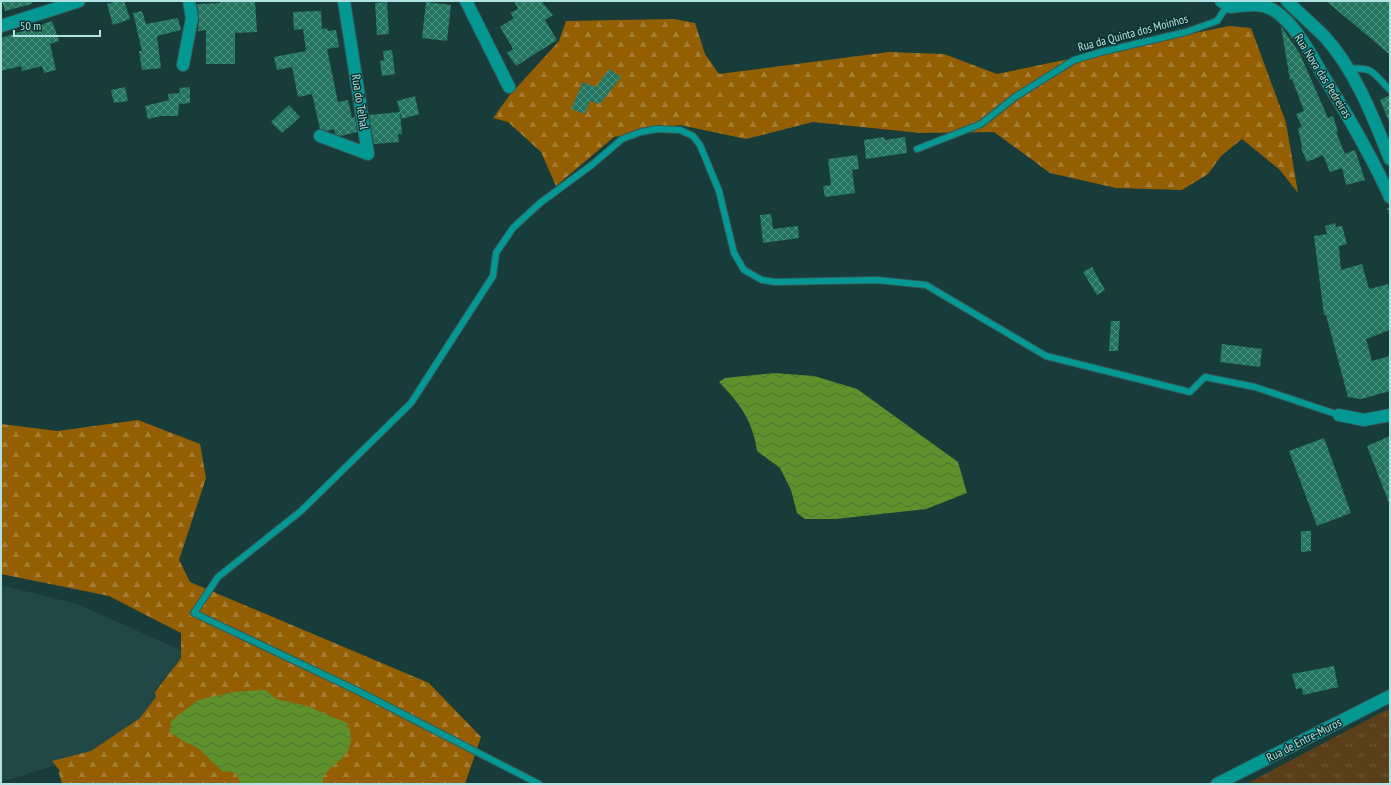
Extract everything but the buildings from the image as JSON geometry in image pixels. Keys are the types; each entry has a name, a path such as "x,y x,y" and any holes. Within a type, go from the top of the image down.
{"street":[{"path":"1,26 79,1"},
{"path":"183,65 192,18 189,1"},
{"name":"Rua do Telhal","path":"320,136 368,154 344,1"},
{"path":"466,1 509,87"},
{"path":"1287,1 1325,38 1348,69 1369,108 1390,159"},
{"name":"Rua Nova das Pedreiras","path":"1224,3 1261,5 1274,11 1294,31 1313,58 1363,142 1388,199"},
{"path":"1339,415 1364,420 1390,415"},
{"name":"Rua de Entre-Muros","path":"1217,784 1390,696"}],"lane":[{"name":"Rua da Quinta dos Moinhos","path":"916,149 980,124 1015,97 1074,60 1101,52 1186,32 1217,21 1224,3"},
{"path":"1348,69 1365,68 1371,70 1390,90"},
{"path":"539,784 358,692 194,613 218,577 300,511 411,403 493,276 496,253 513,228 540,203 593,164 622,139 640,132 657,129 680,130 693,136 700,145 719,191 734,253 744,270 762,280 775,282 877,280 926,285 1046,356 1190,392 1205,377 1255,387 1339,415"}],"path":[{"path":"1388,199 1390,214"}],"shaded area":[{"path":"1,585 77,604 185,652 155,691 157,701 124,744 1,782"}],"green space":[{"path":"674,19 695,23 705,54 719,74 889,52 944,54 997,74 1229,26 1251,28 1286,123 1298,193 1280,170 1242,139 1221,156 1208,174 1182,190 1116,188 1050,173 994,132 920,133 813,122 746,139 680,125 614,137 556,186 541,152 508,122 493,118 509,96 559,41 566,21"},
{"path":"138,420 200,444 206,478 179,560 190,582 429,683 481,737 465,784 62,784 59,773 60,771 52,761 91,751 140,718 156,697 155,692 181,658 181,633 109,596 1,574 1,424 58,431"},
{"path":"1390,708 1390,784 1246,784"}],"water":[{"path":"774,373 814,376 857,389 958,462 967,493 926,509 836,519 805,519 797,513 791,490 780,468 757,451 749,422 733,398 719,382 725,378"},
{"path":"266,690 276,699 307,706 347,723 351,736 350,746 346,754 328,771 324,777 323,784 241,784 235,774 232,772 223,772 198,748 183,741 170,732 171,721 198,700 233,692"}]}
